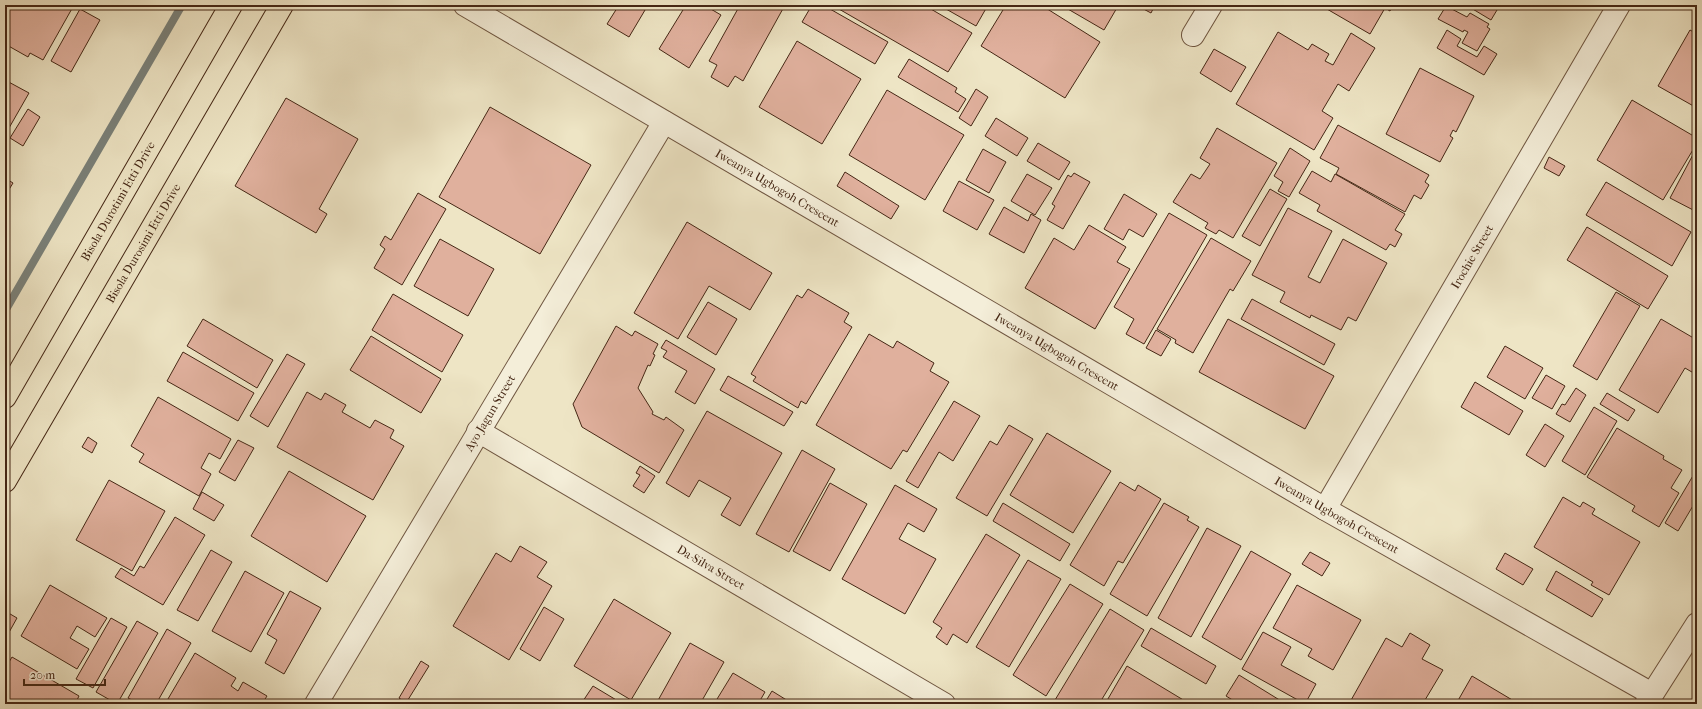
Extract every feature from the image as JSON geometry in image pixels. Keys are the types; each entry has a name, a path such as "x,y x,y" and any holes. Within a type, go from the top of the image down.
{"main road":[{"name":"Bisola Durotimi Etti Drive","path":"5,397 231,5"},
{"name":"Bisola Durosimi Etti Drive","path":"5,481 282,5"}],"street":[{"name":"Iweanya Ugbogoh Crescent","path":"465,5 1649,699"},
{"path":"1193,35 1211,5"},
{"name":"Irochie Street","path":"1325,509 1619,5"},
{"name":"Ayo Jagun Street","path":"316,704 664,122"},
{"name":"Da-Silva Street","path":"478,431 944,704"},
{"path":"1649,699 1697,624"}],"building":[{"path":"5,5 39,5 45,8 47,5 74,5 43,60 30,53 28,57 5,44"},
{"path":"619,5 648,5 629,37 607,24"},
{"path":"686,5 704,5 721,15 689,68 659,49"},
{"path":"740,5 785,5 743,81 735,76 728,87 711,77 717,65 709,61"},
{"path":"812,5 823,5 888,42 875,64 802,22"},
{"path":"832,5 924,5 972,33 948,72"},
{"path":"939,5 988,5 976,26"},
{"path":"1006,5 1041,5 1100,42 1065,98 981,46"},
{"path":"1061,5 1117,5 1118,6 1104,30"},
{"path":"1136,5 1155,5 1151,13"},
{"path":"1320,5 1393,5 1390,11 1385,8 1370,34"},
{"path":"1466,5 1500,5 1491,20"},
{"path":"1446,6 1467,17 1470,13 1489,24 1487,27 1490,29 1477,51 1462,43 1468,32 1464,30 1463,32 1438,19"},
{"path":"80,9 100,20 71,72 51,61"},
{"path":"1447,30 1461,39 1457,46 1477,57 1484,46 1497,54 1484,75 1437,48"},
{"path":"1690,30 1697,34 1697,108 1658,86"},
{"path":"1278,32 1308,50 1312,44 1329,54 1325,61 1333,65 1351,33 1375,48 1349,91 1338,84 1322,111 1333,118 1314,150 1236,104"},
{"path":"797,41 861,79 822,144 759,107"},
{"path":"1214,49 1246,67 1231,92 1200,73"},
{"path":"909,59 957,88 955,92 966,99 958,112 898,77"},
{"path":"1420,68 1474,96 1456,132 1453,130 1450,136 1453,138 1440,162 1386,134"},
{"path":"5,80 29,93 5,135"},
{"path":"976,89 988,97 971,126 959,118"},
{"path":"887,90 964,135 925,200 849,155"},
{"path":"286,98 358,139 319,209 327,214 316,233 235,186"},
{"path":"1632,100 1697,138 1697,143 1663,200 1597,160"},
{"path":"490,107 591,165 540,254 439,197"},
{"path":"28,109 40,117 23,146 10,138"},
{"path":"996,118 1028,138 1017,156 985,136"},
{"path":"1338,125 1429,175 1425,182 1429,185 1421,199 1414,195 1405,212 1336,174 1339,168 1320,158"},
{"path":"1217,128 1277,163 1233,238 1219,230 1216,234 1205,228 1208,223 1173,202 1191,174 1200,179 1210,164 1200,158"},
{"path":"1038,143 1070,162 1059,180 1027,161"},
{"path":"1697,147 1697,212 1670,198"},
{"path":"1290,148 1310,161 1289,197 1278,191 1283,182 1274,176"},
{"path":"983,149 1006,162 989,193 966,180"},
{"path":"1549,157 1565,166 1559,176 1544,168"},
{"path":"1312,171 1331,182 1335,174 1405,214 1395,230 1402,234 1395,247 1390,244 1386,250 1317,211 1320,205 1299,193"},
{"path":"845,172 899,206 891,219 837,186"},
{"path":"1074,173 1090,182 1063,229 1047,220 1055,206 1052,204 1068,175 1071,177"},
{"path":"1027,174 1052,188 1035,215 1011,201"},
{"path":"5,178 13,183 5,196"},
{"path":"959,181 994,200 977,230 943,211"},
{"path":"1606,182 1691,232 1672,266 1586,215"},
{"path":"1270,189 1287,199 1260,246 1242,236"},
{"path":"418,193 446,209 402,285 374,268 385,249 380,245 385,236 391,240"},
{"path":"1124,194 1157,214 1143,237 1129,229 1123,240 1104,229"},
{"path":"1004,207 1028,221 1031,214 1041,220 1024,253 989,234"},
{"path":"1288,208 1332,231 1308,277 1320,283 1343,239 1387,263 1356,321 1348,317 1341,330 1311,315 1310,318 1280,302 1285,292 1252,275"},
{"path":"1169,213 1207,235 1144,344 1126,334 1134,319 1114,307"},
{"path":"687,222 772,273 750,310 709,286 678,339 634,313"},
{"path":"1089,225 1126,247 1117,262 1130,269 1095,329 1025,288 1054,238 1074,250"},
{"path":"1587,227 1668,276 1648,309 1567,260"},
{"path":"1211,238 1251,261 1233,291 1230,289 1193,353 1175,343 1176,340 1157,329"},
{"path":"440,239 494,269 468,316 414,286"},
{"path":"808,289 849,313 844,322 852,327 806,404 801,401 798,408 753,381 756,377 751,374 797,295 802,298"},
{"path":"1616,292 1640,306 1597,380 1573,366"},
{"path":"393,294 463,335 442,372 372,330"},
{"path":"1252,299 1335,344 1324,365 1241,319"},
{"path":"708,302 737,319 716,355 687,337"},
{"path":"203,319 273,360 257,388 187,346"},
{"path":"1228,319 1334,376 1305,429 1199,372"},
{"path":"1661,319 1697,340 1697,375 1685,368 1658,413 1619,390"},
{"path":"616,326 632,336 635,331 658,344 653,354 655,355 650,366 648,365 638,388 653,412 652,414 664,420 666,417 684,430 659,473 582,427 573,404"},
{"path":"1156,330 1171,339 1161,356 1146,348"},
{"path":"869,334 893,348 897,341 934,363 930,371 949,382 907,452 903,450 891,469 816,425"},
{"path":"371,336 441,379 421,413 350,370"},
{"path":"666,340 715,369 695,404 675,392 687,371 663,357 667,351 661,348"},
{"path":"1505,346 1543,368 1525,399 1487,377"},
{"path":"183,352 254,393 238,421 167,381"},
{"path":"287,354 305,364 268,427 250,416"},
{"path":"1546,375 1565,386 1552,409 1532,398"},
{"path":"728,376 793,412 784,426 720,390"},
{"path":"1475,382 1523,411 1509,435 1461,407"},
{"path":"1576,388 1586,395 1570,422 1556,414 1562,404 1565,405"},
{"path":"307,392 321,400 325,393 346,405 342,412 370,428 375,420 394,430 390,438 404,446 373,500 277,447"},
{"path":"1607,393 1635,410 1628,421 1600,404"},
{"path":"158,397 231,439 220,459 209,453 201,468 211,474 199,496 139,462 144,454 131,446"},
{"path":"954,401 980,416 953,461 939,452 918,488 906,481"},
{"path":"1594,407 1617,421 1585,475 1562,461"},
{"path":"707,411 782,453 740,526 721,515 731,498 699,480 689,497 666,483"},
{"path":"1545,424 1564,436 1545,467 1526,455"},
{"path":"1009,425 1033,439 987,516 956,498 990,441 997,445"},
{"path":"1617,428 1664,456 1663,459 1682,470 1671,488 1679,493 1659,527 1632,511 1635,506 1587,477"},
{"path":"1047,433 1111,471 1073,533 1010,495"},
{"path":"88,437 97,443 92,453 82,447"},
{"path":"238,440 254,448 235,481 219,472"},
{"path":"802,450 835,469 789,552 756,534"},
{"path":"640,466 655,476 644,493 633,486 640,475 636,473"},
{"path":"289,471 366,516 327,582 251,536"},
{"path":"1694,474 1697,476 1697,499 1678,531 1665,523"},
{"path":"109,480 165,511 132,571 76,540"},
{"path":"1120,482 1135,491 1138,485 1161,499 1123,563 1118,561 1104,586 1070,565"},
{"path":"830,483 867,504 830,571 793,551"},
{"path":"895,485 937,509 924,532 908,523 899,539 936,559 905,614 842,579"},
{"path":"202,492 224,505 214,521 193,509"},
{"path":"1563,497 1580,507 1583,502 1595,509 1592,514 1640,542 1609,595 1591,585 1593,582 1534,547"},
{"path":"1003,503 1070,544 1060,561 993,521"},
{"path":"1164,503 1189,517 1187,520 1199,527 1147,616 1110,594"},
{"path":"175,517 205,535 163,605 115,577 121,568 134,576 140,566 144,568"},
{"path":"1207,528 1241,546 1191,637 1158,618"},
{"path":"986,534 1020,555 967,643 953,634 947,645 936,637 942,628 933,622"},
{"path":"520,546 547,562 537,577 552,586 509,660 453,626 496,553 511,562"},
{"path":"211,550 232,562 198,621 177,610"},
{"path":"1251,551 1291,574 1241,660 1202,637"},
{"path":"1310,552 1330,563 1322,576 1302,564"},
{"path":"1505,553 1533,569 1523,585 1496,569"},
{"path":"1028,560 1061,579 1009,667 976,647"},
{"path":"245,571 284,593 251,652 212,631"},
{"path":"1556,571 1603,599 1592,617 1546,590"},
{"path":"1070,584 1103,604 1046,696 1013,675"},
{"path":"50,585 107,618 95,637 77,626 70,638 89,649 77,669 21,636"},
{"path":"1297,585 1361,620 1333,670 1308,656 1312,649 1273,628"},
{"path":"290,591 321,608 284,674 265,663 277,640 267,634"},
{"path":"614,599 671,633 631,700 574,666"},
{"path":"544,607 564,619 540,661 520,649"},
{"path":"1110,609 1144,630 1099,704 1061,704 1055,700"},
{"path":"5,611 17,618 7,636 5,635"},
{"path":"111,618 127,627 93,688 76,679"},
{"path":"137,621 158,633 117,704 96,692"},
{"path":"1151,628 1216,666 1206,684 1141,646"},
{"path":"167,629 191,643 156,704 140,704 128,698"},
{"path":"1263,632 1291,647 1281,665 1316,684 1305,704 1242,669"},
{"path":"1410,633 1430,645 1422,659 1443,670 1425,700 1432,704 1353,704 1350,702 1386,638 1402,647"},
{"path":"690,643 724,662 700,704 656,704"},
{"path":"195,653 236,678 231,686 238,691 243,682 267,696 262,704 165,704"},
{"path":"12,657 79,696 75,704 5,704 5,669"},
{"path":"421,661 429,666 406,703 399,698"},
{"path":"1127,666 1190,704 1105,704"},
{"path":"733,673 765,692 758,704 714,704"},
{"path":"1239,675 1286,704 1239,704 1226,696"},
{"path":"1472,676 1519,704 1456,704"},
{"path":"593,686 623,704 587,704 583,701"},
{"path":"772,691 793,704 764,704"},
{"path":"85,700 92,704 82,704"}],"waterway":[{"path":"5,311 182,5"}]}
